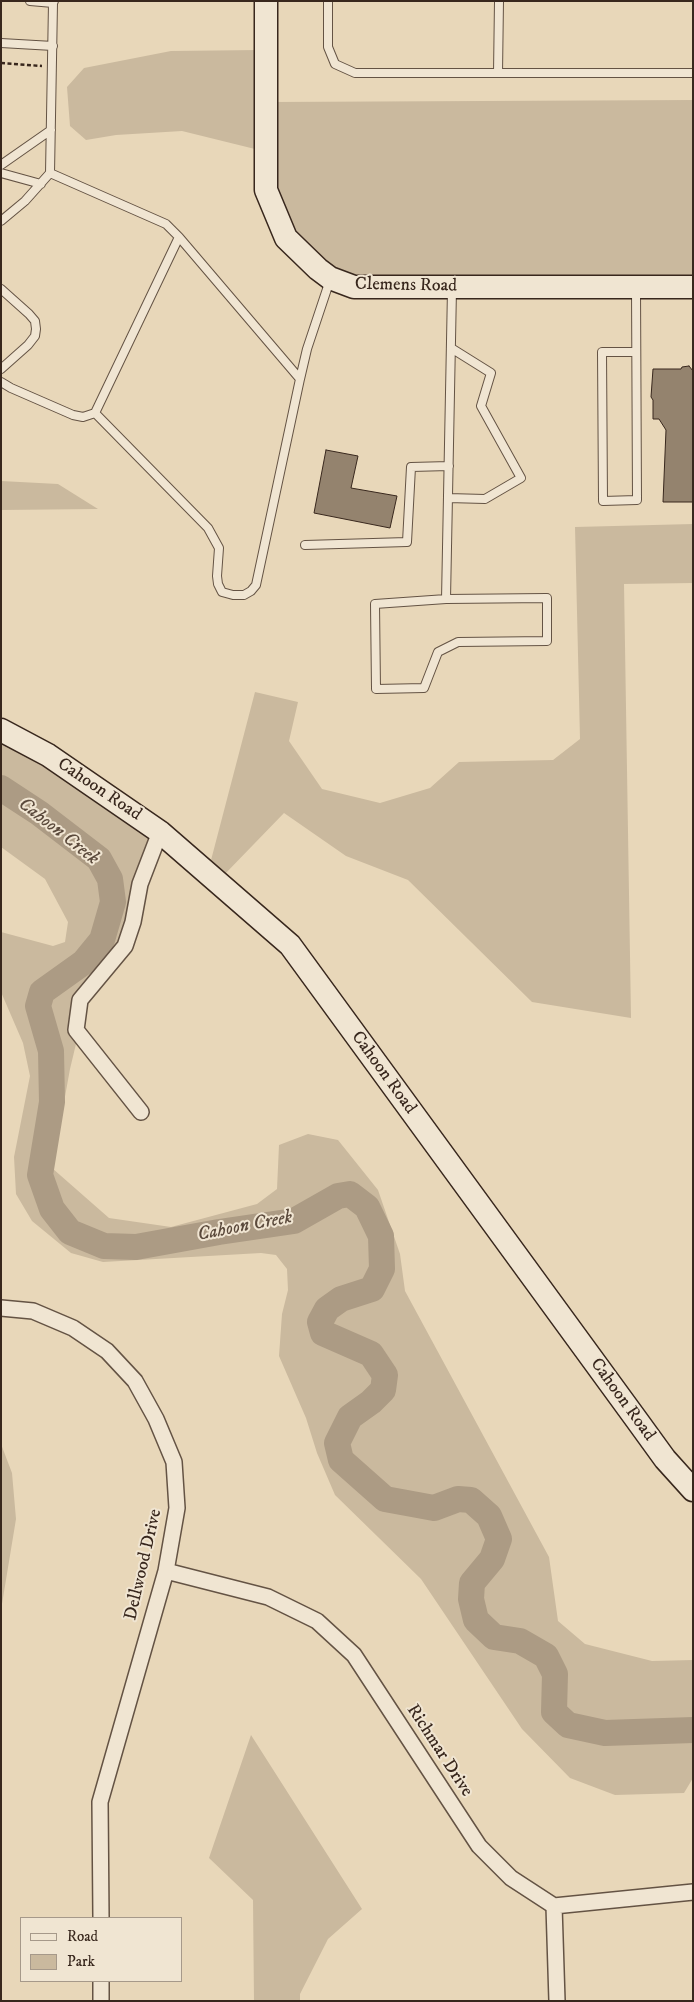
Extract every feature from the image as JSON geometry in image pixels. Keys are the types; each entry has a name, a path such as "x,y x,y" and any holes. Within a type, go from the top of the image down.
{"street":[{"name":"Clemens Road","path":"266,1 266,190 286,238 330,278 354,287 693,287"},
{"name":"Cahoon Road","path":"1,730 48,755 160,832 290,945 665,1459 693,1490"},
{"path":"141,1112 76,1030 80,1000 125,946 133,922 140,884 160,832"},
{"name":"Dellwood Drive","path":"1,1308 33,1311 73,1328 107,1351 136,1381 156,1419 174,1462 177,1508 166,1571 100,1802 100,1917"},
{"name":"Richmar Drive","path":"166,1571 268,1597 317,1621 354,1655 479,1846 512,1878 554,1906"},
{"path":"557,2001 554,1906 693,1892"},
{"path":"101,1982 101,2001"}],"lane":[{"path":"1,221 25,201 50,173 53,2 30,1"},
{"path":"328,1 328,47 335,64 355,73 693,73"},
{"path":"498,1 498,73"},
{"path":"1,43 53,46"},
{"path":"1,164 50,130"},
{"path":"1,173 41,184"},
{"path":"50,173 166,224 300,379"},
{"path":"1,382 73,415 83,417 95,413 179,238"},
{"path":"95,413 208,528 219,548 217,576 222,592 244,595 251,591 256,585 307,350 330,278"},
{"path":"446,600 452,287"},
{"path":"636,287 637,500 603,501 602,352 636,352"},
{"path":"1,289 35,321 36,336 1,369"},
{"path":"448,498 485,499 521,478 481,406 491,373 451,348"},
{"path":"305,545 407,542 411,467 449,466"},
{"path":"547,598 547,641 458,642 438,652 424,688 376,690 375,604 446,600 547,598"}],"path":[{"path":"1,62 43,66 43,74"}],"green space":[{"path":"259,50 259,150 182,131 116,135 86,140 70,126 67,87 84,68 171,51"},
{"path":"693,100 693,279 356,279 326,268 291,234 273,187 272,102"},
{"path":"1,481 58,484 98,509 1,510"},
{"path":"693,524 693,583 624,584 631,1018 532,1002 408,880 346,856 284,813 223,876 210,864 255,692 298,702 289,741 322,789 380,803 430,788 459,762 553,760 580,739 575,527"},
{"path":"1,724 167,830 146,893 86,1002 70,1069 52,1168 109,1218 171,1227 257,1204 277,1189 279,1145 308,1134 338,1140 378,1190 400,1254 405,1291 549,1557 558,1621 585,1644 652,1661 693,1660 693,1778 684,1793 615,1795 570,1778 522,1729 421,1579 335,1495 317,1453 306,1418 279,1356 282,1314 288,1290 287,1269 276,1255 261,1253 103,1262 71,1253 32,1221 16,1194 14,1157 30,1076 23,1043 1,992 1,932 53,946 65,942 68,922 45,879 1,847"},
{"path":"1,1444 12,1473 16,1519 1,1610"},
{"path":"251,1735 362,1909 328,1939 300,1994 300,2001 254,2001 253,1900 209,1858"}],"building":[{"path":"689,366 693,371 693,502 663,502 666,430 659,419 653,419 653,400 651,397 653,369 681,369 682,367"},
{"path":"326,450 358,456 351,488 397,496 390,528 314,513"}],"waterway":[{"name":"Cahoon Creek","path":"1,788 39,813 99,859 110,879 113,902 102,940 84,962 42,992 38,1006 51,1051 52,1102 40,1175 52,1209 70,1232 104,1246 136,1247 294,1221 338,1196 350,1194 367,1207 381,1236 382,1269 372,1289 341,1299 327,1309 320,1322 323,1333 371,1354 385,1375 383,1390 371,1402 350,1417 337,1443 341,1460 385,1499 434,1508 458,1499 471,1500 489,1516 499,1539 492,1559 472,1583 471,1599 476,1620 494,1637 520,1641 546,1656 555,1674 554,1712 568,1725 605,1733 693,1730"}]}
